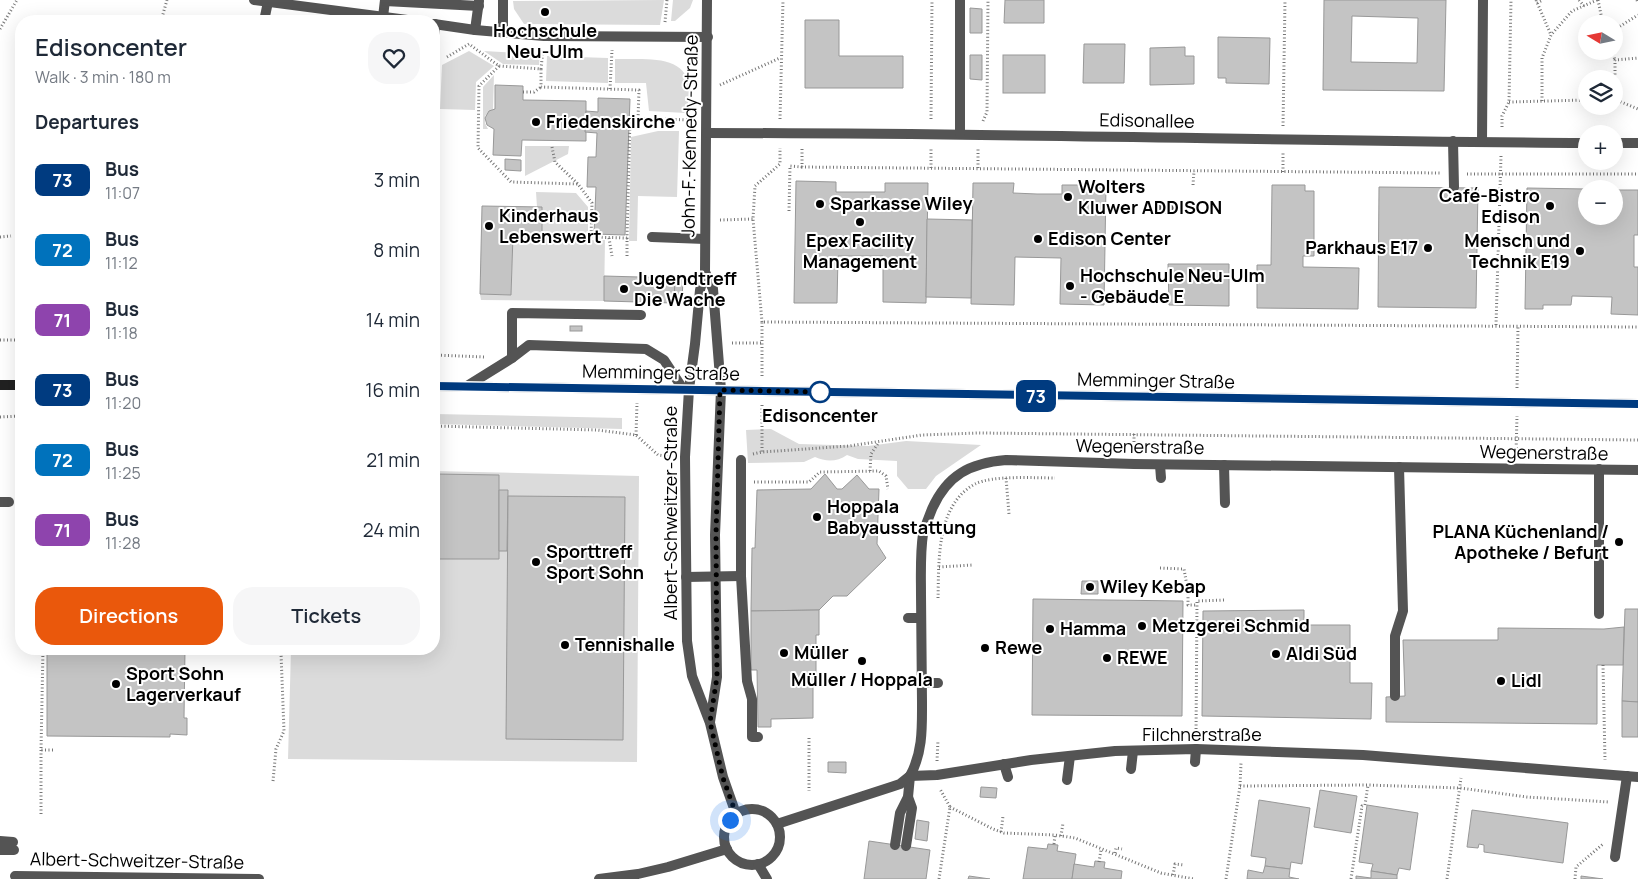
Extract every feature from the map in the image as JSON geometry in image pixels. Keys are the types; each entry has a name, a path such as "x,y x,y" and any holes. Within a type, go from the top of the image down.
{"main road":[{"path":"0,385 15,385"},
{"name":"Memminger Straße","path":"440,386 1638,404"}],"street":[{"path":"254,0 368,15"},
{"path":"503,0 503,33"},
{"name":"John-F.-Kennedy-Straße","path":"707,0 706,272 712,289 720,390"},
{"path":"960,0 960,134"},
{"path":"1482,142 1483,0"},
{"path":"383,15 385,1 479,3 475,30"},
{"path":"265,15 268,2"},
{"path":"440,25 544,36 708,37"},
{"name":"Edisonallee","path":"707,134 960,134 1578,143"},
{"path":"1454,141 1454,187"},
{"path":"1623,143 1638,143"},
{"path":"652,237 705,239"},
{"name":"John-F.-Kennedy-Straße","path":"686,389 696,334 700,290 706,272"},
{"path":"512,358 512,313 641,315"},
{"path":"467,386 529,345 646,349 664,360 686,389"},
{"name":"Albert-Schweitzer-Straße","path":"686,389 687,641 692,676 710,722 723,778 736,814"},
{"name":"Albert-Schweitzer-Straße","path":"710,722 717,677 715,576 720,390"},
{"path":"743,458 741,482 741,576 747,682 752,699 752,737 758,738"},
{"name":"Wegenerstraße","path":"908,797 910,776 919,757 920,747 922,551 924,533 937,498 947,484 963,471 976,465 990,461 1006,460 1160,464 1638,470"},
{"path":"1160,464 1160,478"},
{"path":"1224,465 1225,504"},
{"path":"1395,696 1395,636 1403,611 1399,467"},
{"path":"1599,470 1599,614"},
{"path":"686,577 741,576"},
{"path":"908,618 921,618"},
{"path":"922,683 938,683"},
{"path":"1195,762 1196,749"},
{"name":"Filchnerstraße","path":"777,824 892,788 910,776 937,775 1031,760 1133,751 1196,749 1363,756 1464,762 1638,777"},
{"path":"1131,769 1133,751"},
{"path":"1067,780 1070,756"},
{"path":"1004,764 1008,777"},
{"path":"1615,857 1627,776"},
{"path":"895,845 900,813 908,797"},
{"path":"906,846 912,808 908,797"},
{"path":"748,809 762,810 773,818 777,824 780,836 777,849 769,860 758,864 746,864 738,861 732,856 724,842 726,827 736,814 748,809"},
{"path":"0,841 14,846 0,850"},
{"path":"599,879 638,874 668,867 727,849"},
{"path":"758,864 767,879"},
{"name":"Albert-Schweitzer-Straße","path":"15,878 260,879"}],"path":[{"path":"0,30 17,0"},
{"path":"163,15 167,0"},
{"path":"664,36 667,0"},
{"path":"762,343 762,322 753,219 756,186 780,164 780,58 783,0"},
{"path":"931,168 932,0"},
{"path":"987,112 988,0"},
{"path":"1283,172 1285,0"},
{"path":"1496,325 1502,116 1510,102 1511,0"},
{"path":"1543,0 1536,1 1551,35"},
{"path":"1579,0 1584,6"},
{"path":"1542,101 1542,58 1551,35 1572,11 1597,0 1601,15"},
{"path":"1623,24 1638,15"},
{"path":"610,89 613,37"},
{"path":"440,62 469,44 499,66 541,68 541,87"},
{"path":"708,90 780,58"},
{"path":"1623,59 1638,58"},
{"path":"1615,60 1615,70"},
{"path":"499,66 479,86 478,148 511,182 578,184"},
{"path":"523,92 534,92 541,87 639,90 638,118"},
{"path":"1510,102 1578,100"},
{"path":"1623,103 1638,109"},
{"path":"627,256 630,118 707,120"},
{"path":"552,147 555,162 578,184 592,203 591,237 627,238"},
{"path":"802,149 802,166"},
{"path":"789,211 790,166 1453,174 1638,174"},
{"path":"1193,185 1194,171"},
{"path":"720,220 753,219"},
{"path":"0,237 11,236"},
{"path":"609,238 612,256"},
{"path":"762,322 1638,327"},
{"path":"0,340 15,340"},
{"path":"440,355 512,358"},
{"path":"0,417 15,416"},
{"path":"440,426 597,430 636,435 658,455 685,457"},
{"path":"743,458 762,452 849,446 922,435 998,432 1638,440"},
{"path":"870,471 871,454 879,441"},
{"path":"741,482 809,482 820,472 879,471 886,476 888,489"},
{"path":"938,603 939,567 944,530 949,514 965,492 976,484 1006,478 1058,478"},
{"path":"1006,478 1009,514"},
{"path":"944,530 975,536"},
{"path":"939,567 973,565"},
{"path":"1160,568 1184,569 1188,605 1197,605"},
{"path":"1196,749 1197,601 1226,600"},
{"path":"41,814 43,655"},
{"path":"273,781 276,749 284,731 281,655"},
{"path":"1603,665 1609,774 1608,811"},
{"path":"938,737 937,775 940,790 950,807 1002,832 1075,838 1140,866 1161,873 1194,879"},
{"path":"809,738 809,791"},
{"path":"41,750 55,750"},
{"path":"1226,879 1240,786 1242,750"},
{"path":"1447,879 1464,762"},
{"path":"1240,786 1368,785 1460,788 1527,797 1609,802"},
{"path":"1351,879 1362,806 1365,805 1368,785"},
{"path":"939,879 950,807"},
{"path":"1002,832 1003,816"},
{"path":"1061,836 1063,824"},
{"path":"1054,844 1055,835"},
{"path":"1574,879 1576,867 1604,844 1605,835"},
{"path":"1115,854 1116,848 1122,849"},
{"path":"1099,862 1101,850"},
{"path":"1173,875 1175,864 1184,865"}],"shaded area":[{"path":"664,0 660,25 524,24 514,9 513,1"},
{"path":"673,0 693,0 690,8 675,21 671,21"},
{"path":"469,51 494,66 476,82 475,110 440,109 442,65"},
{"path":"484,51 540,54 539,65 503,64"},
{"path":"547,56 608,58 608,83 546,81"},
{"path":"615,59 651,59 674,64 688,80 689,93 686,113 649,111 646,83 615,83"},
{"path":"494,75 493,109 485,116 485,123 488,129 483,129 483,87"},
{"path":"658,131 679,131 677,197 638,196 637,241 629,241 631,137"},
{"path":"525,146 569,146 568,154 525,176"},
{"path":"536,192 576,193 588,207 588,240 605,240 604,301 481,300 480,294 511,295 513,235 542,236 542,208 537,207"},
{"path":"440,414 622,418 622,429 440,424"},
{"path":"771,429 799,444 868,446 906,441 981,445 936,476 926,489 908,489 897,476 897,461 858,459 847,455 831,461 815,457 804,462 748,463 746,430"},
{"name":"Sporttreff Sport Sohn","path":"440,471 639,476 637,762 288,759 291,655 440,655"}],"building":[{"path":"1005,0 1044,0 1044,23 1004,23"},
{"path":"1324,0 1446,0 1444,91 1323,90","holes":["1352,16 1418,18 1417,63 1351,62"]},
{"path":"970,8 982,9 982,33 970,33"},
{"path":"805,20 839,20 839,56 903,56 903,88 805,88"},
{"path":"1218,37 1270,38 1269,84 1226,83 1226,78 1218,78"},
{"path":"1084,44 1125,44 1124,83 1083,83"},
{"path":"1185,47 1185,56 1194,56 1194,84 1150,85 1150,48"},
{"path":"970,55 982,55 982,80 970,79"},
{"path":"1003,55 1045,55 1045,93 1003,93"},
{"name":"Friedenskirche","path":"495,85 523,86 523,100 586,101 586,141 522,140 521,156 493,155 494,129 487,125 485,118 489,111 495,109"},
{"path":"598,98 630,99 625,235 594,234 596,187 587,187 588,157 596,157 597,133 585,132 586,111 598,112"},
{"path":"505,159 521,160 521,171 505,170"},
{"path":"796,181 836,182 836,192 885,192 885,183 928,183 926,303 883,302 883,256 838,256 837,303 794,303"},
{"name":"Edison Center","path":"973,183 1014,183 1013,193 1037,194 1062,194 1062,185 1106,185 1104,305 1060,304 1061,258 1015,257 1014,305 971,304"},
{"path":"1272,185 1305,185 1305,191 1314,191 1314,256 1303,256 1303,267 1359,268 1358,309 1257,308 1257,265 1271,265"},
{"name":"Parkhaus E17","path":"1379,187 1478,188 1476,308 1378,307"},
{"name":"Mensch und Technik E19","path":"1527,188 1578,189 1578,225 1623,225 1623,190 1638,190 1638,235 1634,235 1634,267 1638,267 1638,315 1611,314 1612,297 1572,296 1571,305 1543,305 1543,309 1525,309"},
{"path":"482,206 542,207 542,236 513,235 511,295 480,294"},
{"path":"927,219 972,220 971,298 926,297"},
{"path":"1168,264 1229,264 1229,306 1169,305"},
{"path":"604,276 675,278 674,303 604,301"},
{"path":"675,278 683,278 682,303 674,303"},
{"path":"570,326 582,326 582,331 570,331"},
{"path":"440,474 499,475 499,559 440,559"},
{"name":"Hoppala Babyausstattung","path":"825,474 837,489 842,489 857,475 869,489 879,489 877,544 886,558 847,596 833,596 819,610 751,611 752,548 755,548 757,490 811,489"},
{"path":"499,490 508,490 507,551 499,551"},
{"name":"Tennishalle","path":"508,496 625,497 623,740 506,739"},
{"name":"Wiley Kebap","path":"1082,581 1098,581 1098,594 1081,594"},
{"name":"REWE","path":"1033,599 1183,601 1182,716 1032,715"},
{"path":"1625,609 1638,609 1638,702 1622,701"},
{"name":"Müller","path":"819,610 819,635 816,635 816,687 813,687 813,718 771,719 771,727 758,727 757,670 751,670 751,611"},
{"name":"Aldi Süd","path":"1304,610 1304,625 1350,625 1350,683 1372,683 1371,719 1202,716 1203,611"},
{"name":"Lidl","path":"1624,627 1623,665 1597,665 1597,724 1386,722 1386,697 1405,696 1403,640 1498,640 1498,628 1604,629"},
{"name":"Sport Sohn Lagerverkauf","path":"47,655 185,655 184,718 187,718 187,735 170,734 170,737 47,736"},
{"path":"1622,701 1638,702 1638,737 1622,737"},
{"path":"828,762 846,762 846,773 828,772"},
{"path":"981,787 997,788 996,798 980,797"},
{"path":"1320,790 1357,796 1351,833 1314,827"},
{"path":"1259,800 1310,808 1302,864 1291,862 1290,869 1265,866 1266,858 1251,856"},
{"path":"1367,805 1418,813 1410,870 1399,868 1397,875 1371,871 1373,864 1359,862"},
{"path":"1472,810 1568,823 1563,863 1484,852 1484,845 1479,844 1478,848 1467,847"},
{"path":"917,820 929,822 927,841 915,839"},
{"path":"869,841 930,850 926,879 864,879"},
{"path":"1048,844 1058,845 1057,851 1076,854 1072,879 1023,879 1028,847 1047,849"},
{"path":"1095,861 1105,862 1104,868 1122,871 1121,879 1072,879 1074,864 1094,867"},
{"path":"1265,866 1290,869 1289,877 1299,879 1247,879 1248,870 1263,873"},
{"path":"1371,871 1397,875 1397,879 1356,879 1356,876 1371,878"},
{"path":"969,876 990,879 968,879"},
{"path":"1581,876 1603,879 1581,879"}],"bus line":[{"name":"73","path":"440,386 1638,404"}],"place":[{"name":"Hochschule Neu-Ulm","path":"545,12"},
{"name":"Friedenskirche","path":"536,122"},
{"name":"Wolters Kluwer ADDISON","path":"1068,197"},
{"name":"Sparkasse Wiley","path":"820,204"},
{"name":"Café-Bistro Edison","path":"1550,206"},
{"name":"Epex Facility Management","path":"860,222"},
{"name":"Kinderhaus Lebenswert","path":"489,226"},
{"name":"Edison Center","path":"1038,239"},
{"name":"Parkhaus E17","path":"1428,248"},
{"name":"Mensch und Technik E19","path":"1580,251"},
{"name":"Hochschule Neu-Ulm - Gebäude E","path":"1070,286"},
{"name":"Jugendtreff Die Wache","path":"624,289"},
{"name":"Edisoncenter","path":"820,392"},
{"name":"Hoppala Babyausstattung","path":"817,517"},
{"name":"PLANA Küchenland / Apotheke / Befurt","path":"1619,542"},
{"name":"Sporttreff Sport Sohn","path":"536,562"},
{"name":"Wiley Kebap","path":"1090,587"},
{"name":"Metzgerei Schmid","path":"1142,626"},
{"name":"Hamma","path":"1050,629"},
{"name":"Tennishalle","path":"565,645"},
{"name":"Rewe","path":"985,648"},
{"name":"Müller","path":"784,653"},
{"name":"Aldi Süd","path":"1276,654"},
{"name":"REWE","path":"1107,658"},
{"name":"Müller / Hoppala","path":"862,661"},
{"name":"Lidl","path":"1501,681"},
{"name":"Sport Sohn Lagerverkauf","path":"116,684"}],"route":[{"path":"730,820 736,814 723,778 710,722 717,677 715,593 720,390 822,392 820,392"}]}
